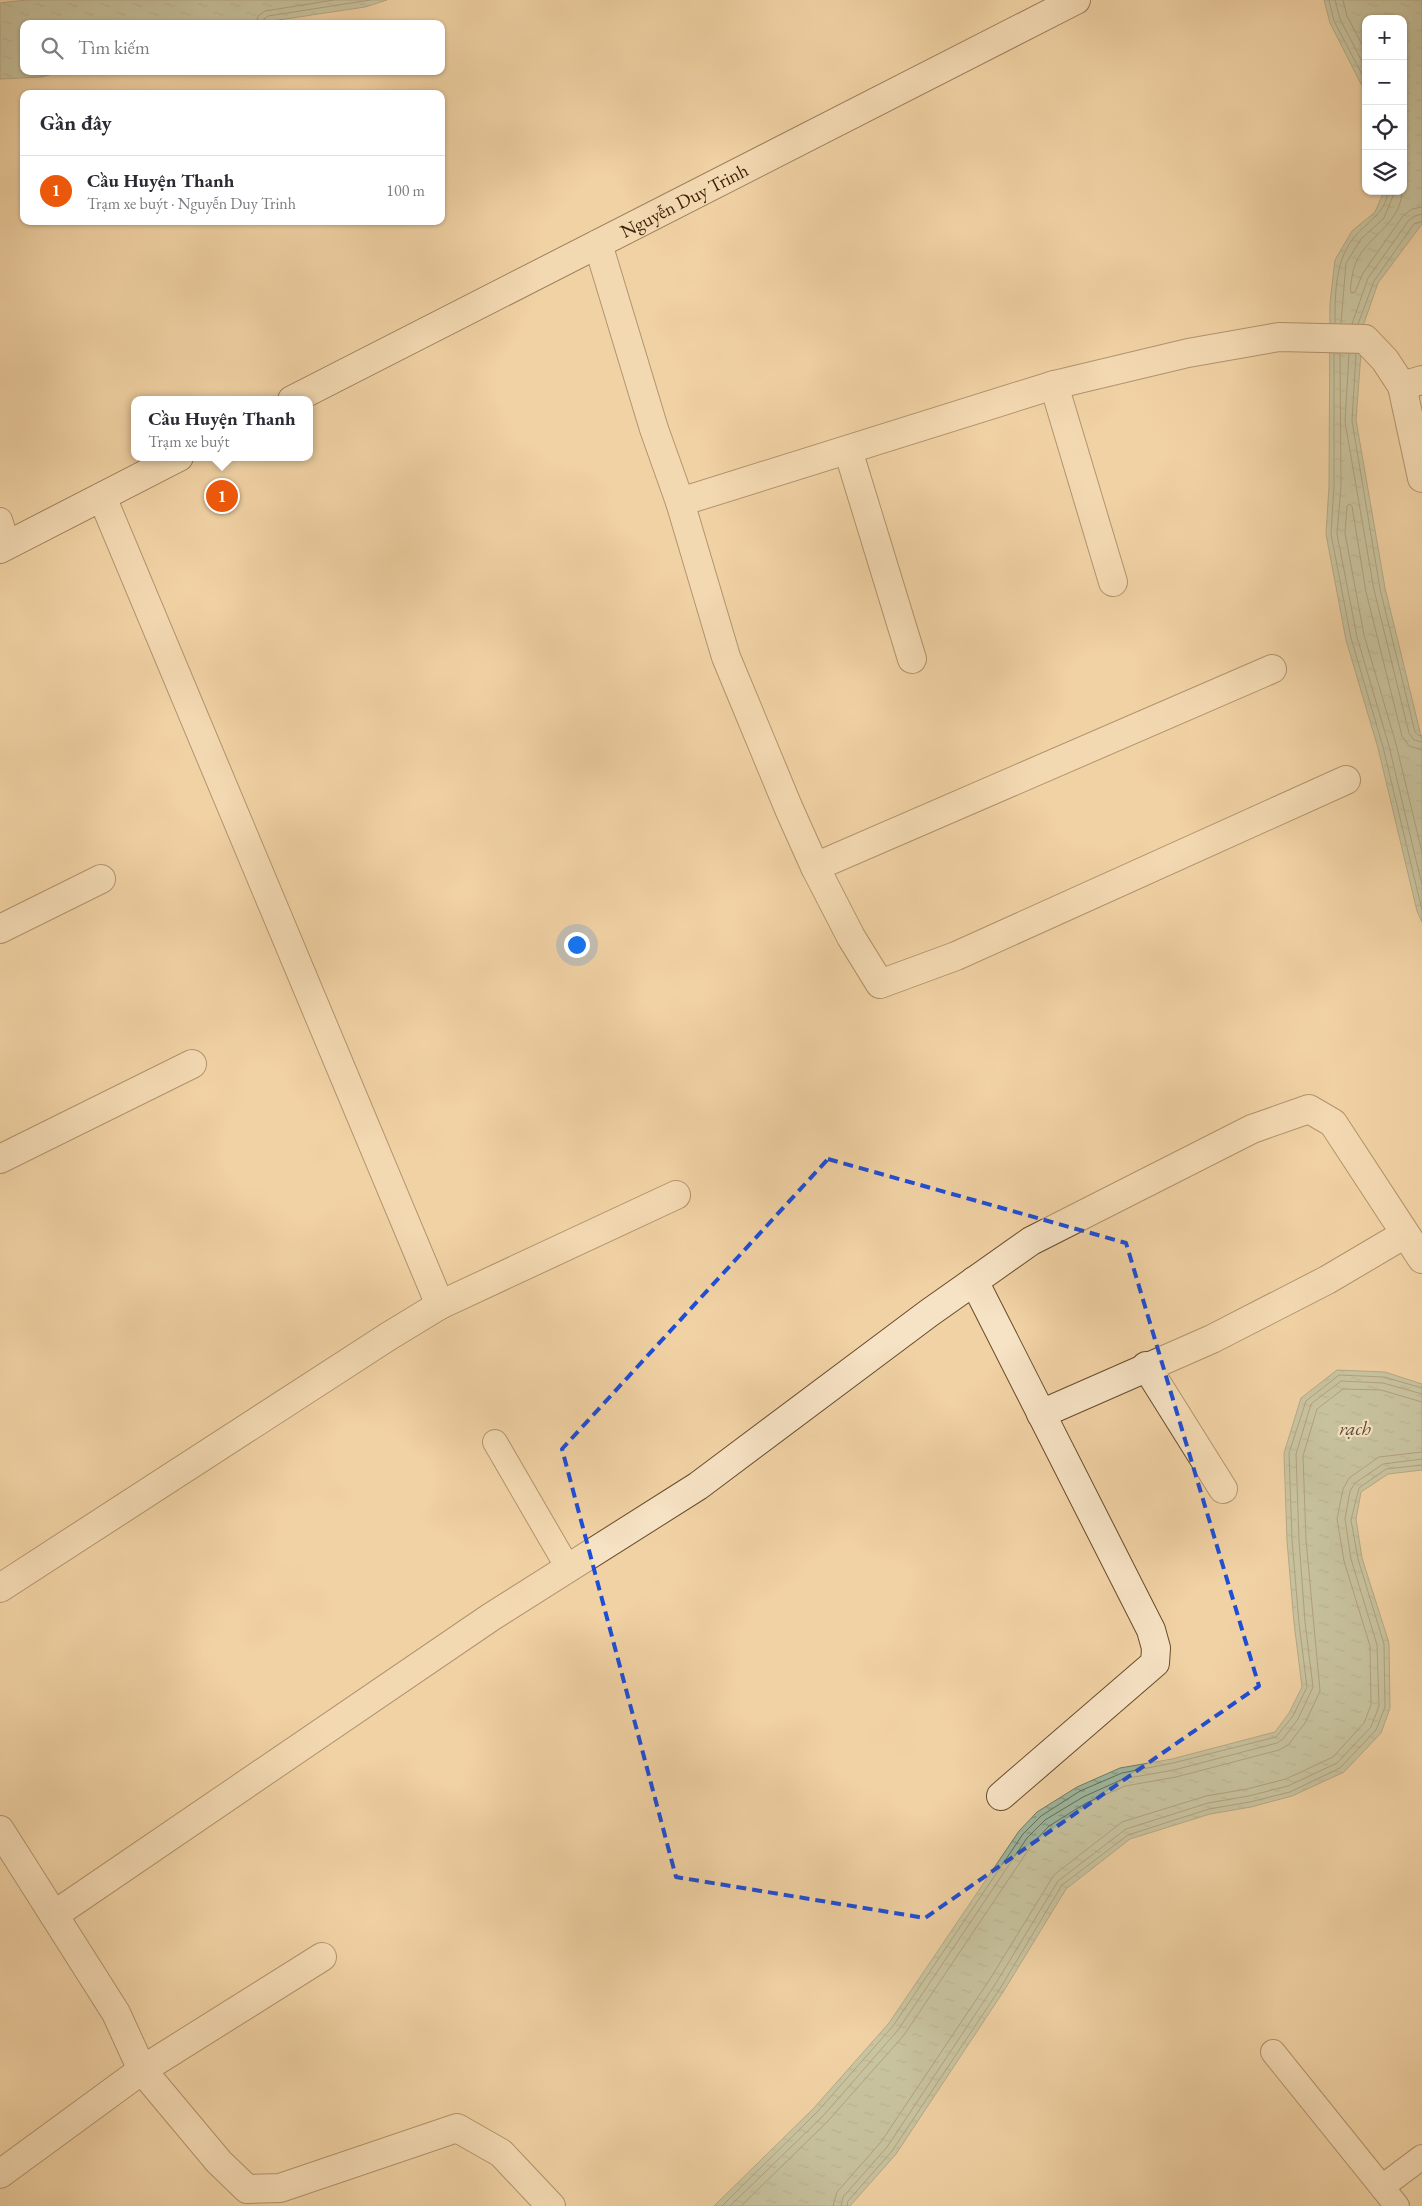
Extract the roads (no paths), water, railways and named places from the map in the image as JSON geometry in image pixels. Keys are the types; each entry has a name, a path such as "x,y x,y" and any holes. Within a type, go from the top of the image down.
{"street":[{"name":"Nguyễn Duy Trinh","path":"300,396 598,244 1061,3"},
{"path":"598,244 654,429 680,502 726,657 815,867 851,937 880,984 956,956 1346,780"},
{"path":"680,502 1054,385 1188,353 1279,337 1364,338 1384,360 1412,383 1422,478"},
{"path":"1054,385 1113,582"},
{"path":"848,450 912,659"},
{"path":"3,538 102,497 171,461"},
{"path":"102,497 440,1305"},
{"path":"815,867 1272,669"},
{"path":"0,929 101,879"},
{"path":"0,1159 192,1064"},
{"path":"54,1915 491,1617 698,1486 1030,1241 1252,1129 1310,1109 1333,1123 1422,1259"},
{"path":"0,1588 389,1336 440,1305 676,1195"},
{"path":"1041,1414 1146,1366 1212,1339 1328,1280 1405,1234"},
{"path":"974,1281 1151,1630 1156,1648 1155,1663 1000,1796"},
{"path":"1146,1366 1223,1489"},
{"path":"0,1830 116,2013 142,2070 219,2162 246,2188 280,2188 456,2128 501,2153 552,2206"},
{"path":"0,2174 142,2070 322,1957"}],"lane":[{"path":"495,1442 568,1568"},
{"path":"1273,2052 1397,2206"},
{"path":"1382,2187 1422,2157"}],"water":[{"path":"26,0 387,0 365,7 279,20 20,20 20,75 49,75 0,79 0,3"},
{"path":"1324,0 1422,0 1422,224 1378,283 1363,326 1356,420 1385,588 1422,740 1422,922 1417,911 1378,748 1346,640 1326,534 1329,486 1330,303 1335,260 1352,231 1375,212 1382,195 1407,195 1407,15 1362,15 1362,85 1330,23"},
{"name":"rạch","path":"1337,1370 1385,1372 1422,1384 1422,1470 1388,1474 1361,1492 1356,1519 1362,1558 1389,1643 1390,1708 1381,1733 1344,1772 1292,1796 1251,1807 1210,1814 1130,1839 1066,1889 1005,1989 896,2154 850,2206 714,2206 814,2108 889,2023 1019,1831 1037,1812 1077,1787 1120,1768 1172,1759 1275,1732 1289,1713 1302,1687 1287,1541 1284,1453 1301,1398"}],"place":[{"name":"Cầu Huyện Thanh","path":"222,496"}]}
